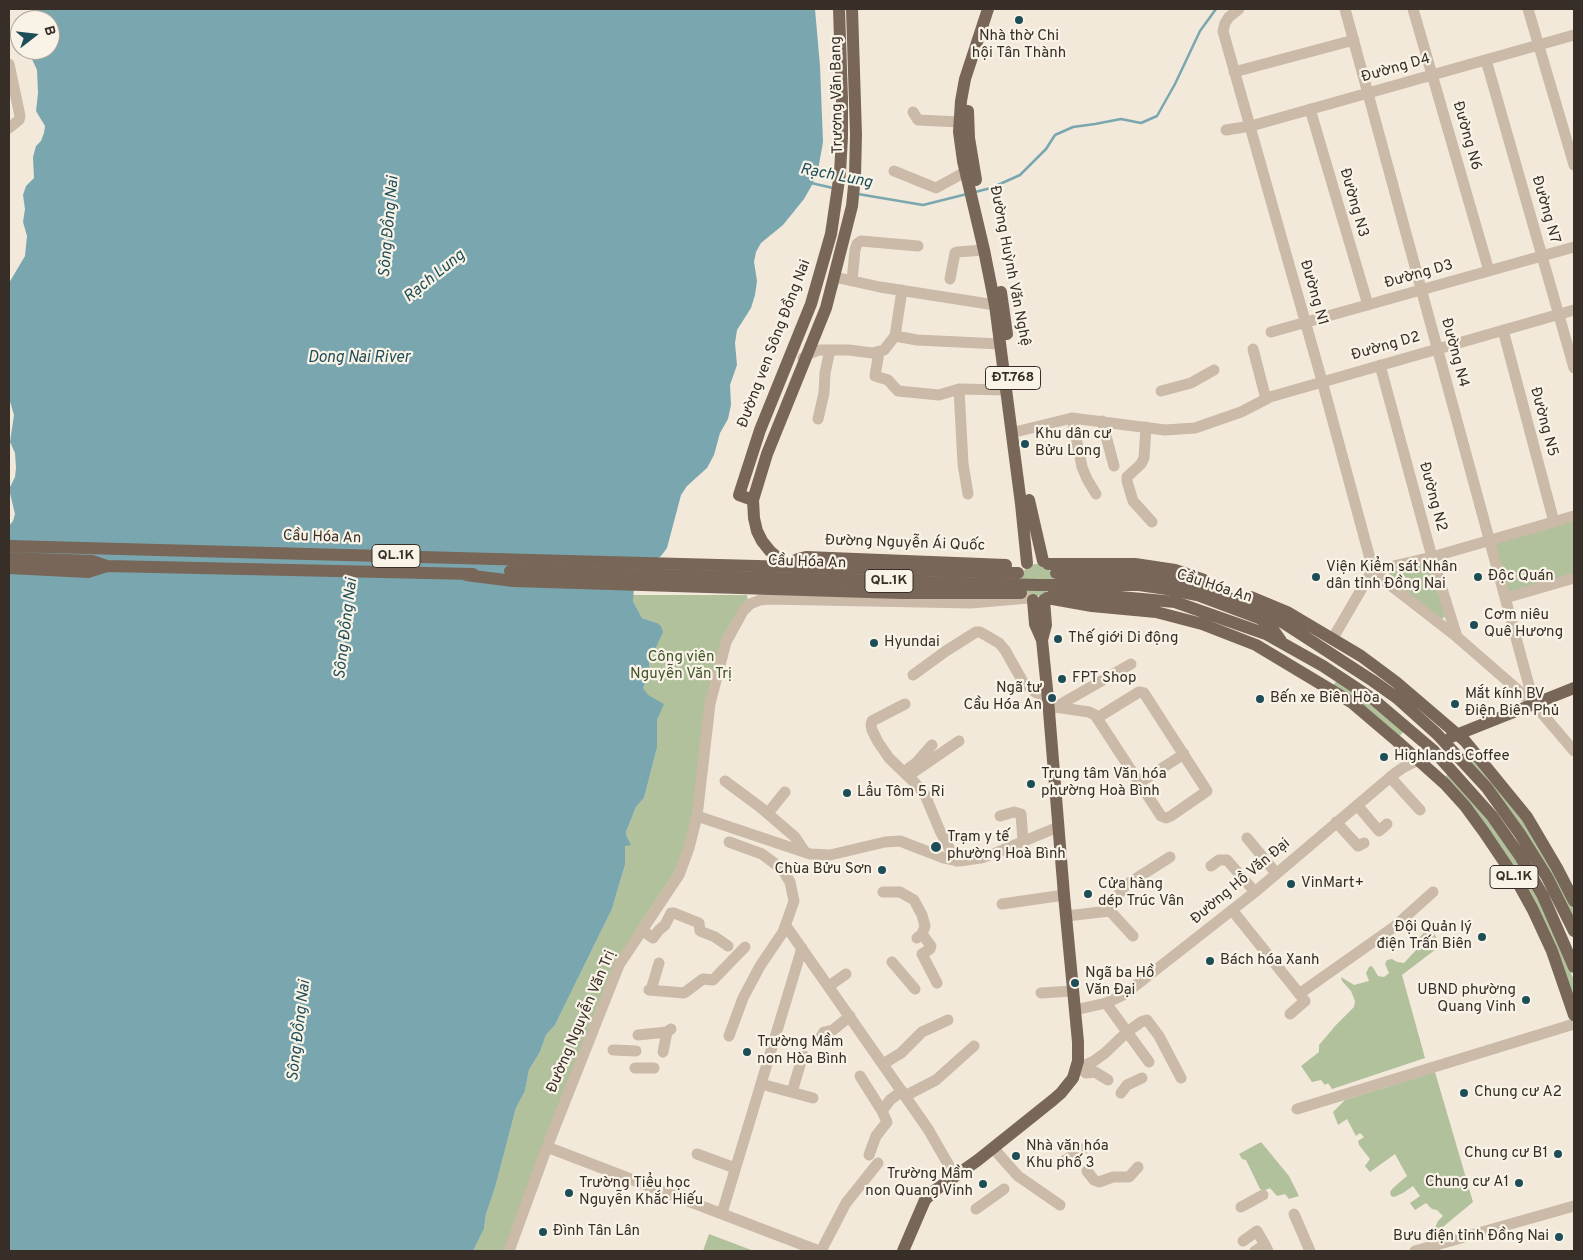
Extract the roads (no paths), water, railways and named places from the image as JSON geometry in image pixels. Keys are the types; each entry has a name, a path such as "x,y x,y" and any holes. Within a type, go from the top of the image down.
{"main road":[{"name":"Đường ven Sông Đồng Nai","path":"753,500 739,495 760,430 811,304 831,234 839,178 842,137 838,9"},
{"name":"Trương Văn Bang","path":"825,311 852,206 855,180 856,99 852,9"},
{"name":"Đường Huỳnh Văn Nghệ","path":"988,9 961,100 960,142 965,172 974,192 1004,310 1029,503 1049,566"},
{"name":"Đường Huỳnh Văn Nghệ","path":"997,9 973,83 968,109 969,138 974,192 995,305 1021,504 1023,567"},
{"path":"786,566 762,541 754,518 753,500 767,454 825,311"},
{"name":"Cầu Hóa An","path":"9,546 786,566"},
{"name":"Đường Nguyễn Ái Quốc","path":"786,566 806,557 970,562 1023,567"},
{"name":"Cầu Hóa An","path":"9,558 92,561 107,566 466,575 512,581 901,593 958,593"},
{"path":"1035,560 1049,566 1057,585 1038,597 1018,584 1023,567 1035,560"},
{"name":"QL.1K","path":"1049,566 1135,564 1175,570 1226,588 1328,651 1397,698 1445,742 1487,788 1520,834 1547,877 1574,931"},
{"name":"Cầu Hóa An","path":"9,568 88,572 107,566"},
{"name":"Đường Nguyễn Ái Quốc","path":"786,566 958,572 1023,567"},
{"name":"Cầu Hóa An","path":"466,575 510,571 1038,585 1139,585 1167,588 1272,618"},
{"path":"958,572 958,593"},
{"name":"QL.1K","path":"958,593 984,598 1038,597 1174,602 1263,633 1323,666 1373,699 1433,750 1492,816 1543,896 1574,967"},
{"path":"903,1251 925,1200 1061,1093 1078,1069 1078,1047 1058,827 1050,704 1042,640 1035,624 1038,597"},
{"name":"QL.1K","path":"1038,597 1092,606 1156,612 1202,624 1256,644 1351,702 1444,784 1465,806 1499,853 1517,882 1552,951 1574,1015"},
{"name":"QL.1K","path":"1272,618 1332,638 1362,656 1458,734 1485,764 1527,818 1574,901"},
{"name":"QL.1K","path":"1272,618 1284,644"},
{"path":"1328,651 1332,638"},
{"path":"1317,681 1323,666"},
{"path":"1418,760 1458,734 1574,688"}],"street":[{"name":"Đường N1","path":"1240,9 1229,17 1223,31 1306,322 1372,566 1372,572"},
{"name":"Đường N4","path":"1345,9 1534,704"},
{"name":"Đường N6","path":"1413,9 1489,271"},
{"path":"1528,9 1574,165"},
{"name":"Đường D4","path":"1226,130 1251,126 1574,35"},
{"path":"1234,72 1354,40"},
{"name":"Đường N7","path":"1486,60 1574,368"},
{"path":"9,64 20,116 17,122 9,128"},
{"name":"Đường N3","path":"1310,109 1368,305"},
{"path":"913,112 918,120 960,122"},
{"path":"894,171 936,188 965,172"},
{"path":"852,282 855,250 857,244 861,241 918,246"},
{"name":"Đường D3","path":"1271,332 1574,247"},
{"path":"950,279 955,253 984,250"},
{"path":"825,311 834,280 839,278 852,282 995,305"},
{"path":"788,394 799,363 808,354 819,350 880,352 889,346 895,336 902,290"},
{"name":"Đường D2","path":"1019,431 1072,418 1165,430 1195,428 1240,412 1266,399 1322,381 1574,310"},
{"name":"Đường N5","path":"1503,330 1554,522"},
{"path":"895,336 917,340 1000,344"},
{"path":"1253,349 1266,399"},
{"path":"818,419 830,350"},
{"path":"880,352 875,376 888,380 898,391 939,395 959,389 1006,390"},
{"name":"Đường N2","path":"1380,364 1432,557 1457,637"},
{"path":"1161,391 1191,383 1214,370"},
{"path":"959,389 963,464 968,494"},
{"path":"1072,418 1082,467 1096,494"},
{"path":"1102,421 1114,466"},
{"path":"1146,427 1144,458 1141,464 1127,477 1127,481 1133,501 1152,522"},
{"path":"1332,638 1372,572 1432,557 1574,516"},
{"path":"1372,572 1457,637 1534,704 1574,750"},
{"path":"1505,598 1574,578"},
{"name":"Đường Nguyễn Văn Trị","path":"509,1251 547,1147 616,971 678,875 690,848 697,816 710,704 726,642 742,612 750,604 768,599 984,598"},
{"path":"913,676 946,651 976,632 980,632 999,643 1023,682 1050,704 1092,713 1097,718 1159,814 1166,818 1171,816 1207,791 1148,698 1141,692 1097,718"},
{"path":"1050,704 1131,664"},
{"path":"905,704 872,721 871,725 874,736 884,751 926,795 940,831 956,861"},
{"path":"905,774 959,741"},
{"path":"905,774 932,744"},
{"path":"1139,783 1184,754"},
{"name":"Đường Hồ Văn Đại","path":"1075,1010 1106,1003 1126,994 1254,892 1390,778 1404,767 1418,760"},
{"path":"1390,778 1420,810"},
{"path":"725,781 768,813 795,837 805,852"},
{"path":"768,813 785,792"},
{"path":"1357,805 1378,831 1387,824"},
{"path":"1000,816 1014,812 1021,814 1023,841"},
{"path":"697,816 805,852 830,855 885,842 900,841 956,861 981,858 1058,827"},
{"path":"1336,822 1358,846 1364,843"},
{"path":"1247,838 1276,873"},
{"path":"729,842 762,854 774,862 787,875 794,901 786,926 746,990 729,1036"},
{"path":"1110,911 1118,895 1126,885 1170,857"},
{"path":"1211,866 1219,860 1226,860 1254,892"},
{"path":"883,892 900,892 914,900 925,928 919,936 931,946 930,949 922,954 937,983"},
{"path":"1300,994 1394,927 1432,892"},
{"path":"1002,904 1064,894"},
{"path":"1232,910 1300,994 1305,1003 1290,1014"},
{"path":"1066,916 1110,911"},
{"path":"1110,911 1133,936"},
{"path":"642,930 653,938 665,925 671,913 674,912 699,923 700,931 728,946"},
{"path":"786,926 935,1139 955,1176"},
{"path":"659,963 650,990 684,993 701,980 713,980 745,947"},
{"path":"722,1213 802,948"},
{"path":"892,962 916,989"},
{"path":"829,986 846,974"},
{"path":"1041,993 1073,992"},
{"path":"1106,1003 1149,1062"},
{"path":"820,1038 824,1032 833,1030 850,1016"},
{"path":"883,1064 901,1053 922,1032 948,1020"},
{"path":"1078,1069 1105,1053 1127,1032 1144,1020 1148,1022 1159,1036 1180,1078"},
{"path":"1296,1109 1574,1024"},
{"path":"638,1035 669,1030 663,1052"},
{"path":"882,1111 893,1098 936,1080 974,1046"},
{"path":"613,1050 636,1052"},
{"path":"792,1092 803,1055"},
{"path":"635,1068 654,1068"},
{"path":"1078,1069 1086,1073 1095,1072 1108,1080"},
{"path":"860,1076 887,1122 876,1136 869,1155"},
{"path":"1121,1093 1127,1085 1142,1078"},
{"path":"761,1084 813,1098"},
{"path":"547,1147 820,1251 846,1203 878,1163"},
{"path":"993,1148 1018,1176 1060,1205"},
{"path":"1064,1161 1083,1149"},
{"path":"697,1154 736,1168"},
{"path":"1086,1172 1099,1182 1113,1177 1129,1177 1138,1167"},
{"path":"976,1209 1004,1189"},
{"path":"1241,1207 1263,1195"},
{"path":"1415,1251 1574,1206"},
{"path":"1294,1214 1310,1251"},
{"path":"1243,1241 1257,1231 1263,1249"},
{"path":"1456,1239 1459,1251"}],"water":[{"name":"Dong Nai River","path":"815,9 820,66 823,142 818,170 804,199 783,225 761,243 756,252 754,262 757,281 755,295 751,308 737,330 735,343 737,365 730,385 731,405 728,419 720,433 714,455 707,468 687,486 681,495 667,548 661,556 650,564 634,588 633,601 642,618 657,623 661,626 663,632 649,662 650,676 643,688 648,695 664,704 657,720 657,748 644,798 636,807 626,832 631,845 625,846 625,865 612,909 555,1025 546,1035 540,1052 529,1070 525,1091 516,1108 495,1188 486,1214 484,1229 473,1251 9,1251 9,526 15,514 9,489 15,477 16,468 15,453 10,442 14,415 9,398 9,283 25,256 27,236 23,222 25,209 23,195 26,186 34,178 33,157 36,146 41,141 45,126 36,111 38,93 37,70 32,60 60,60 60,10 36,10"}],"waterway":[{"name":"Rạch Lung","path":"975,192 991,188 1020,175 1046,149 1055,135 1073,127 1121,119 1141,123 1157,116 1175,84 1200,31 1216,9"},
{"name":"Rạch Lung","path":"811,183 833,188"},
{"name":"Rạch Lung","path":"858,194 923,205 967,194"}],"place":[{"name":"Nhà thờ Chi hội Tân Thành","path":"1019,20"},
{"name":"Khu dân cư Bửu Long","path":"1025,444"},
{"name":"Viện Kiểm sát Nhân dân tỉnh Đồng Nai","path":"1316,577"},
{"name":"Độc Quán","path":"1478,577"},
{"name":"Cơm niêu Quê Hương","path":"1474,625"},
{"name":"Thế giới Di động","path":"1058,639"},
{"name":"Hyundai","path":"874,643"},
{"name":"FPT Shop","path":"1062,679"},
{"name":"Ngã tư Cầu Hóa An","path":"1052,698"},
{"name":"Bến xe Biên Hòa","path":"1260,699"},
{"name":"Mắt kính BV Điện Biên Phủ","path":"1455,704"},
{"name":"Highlands Coffee","path":"1384,757"},
{"name":"Trung tâm Văn hóa phường Hoà Bình","path":"1031,784"},
{"name":"Lẩu Tôm 5 Ri","path":"847,793"},
{"name":"Trạm y tế phường Hoà Bình","path":"936,847"},
{"name":"Chùa Bửu Sơn","path":"882,870"},
{"name":"VinMart+","path":"1291,884"},
{"name":"Cửa hàng dép Trúc Vân","path":"1088,894"},
{"name":"Đội Quản lý điện Trấn Biên","path":"1482,937"},
{"name":"Bách hóa Xanh","path":"1210,961"},
{"name":"Ngã ba Hồ Văn Đại","path":"1075,983"},
{"name":"UBND phường Quang Vinh","path":"1526,1000"},
{"name":"Trường Mầm non Hòa Bình","path":"747,1052"},
{"name":"Chung cư A2","path":"1464,1093"},
{"name":"Chung cư B1","path":"1558,1154"},
{"name":"Nhà văn hóa Khu phố 3","path":"1016,1156"},
{"name":"Chung cư A1","path":"1519,1183"},
{"name":"Trường Mầm non Quang Vinh","path":"983,1184"},
{"name":"Trường Tiểu học Nguyễn Khắc Hiếu","path":"569,1193"},
{"name":"Đình Tân Lân","path":"543,1232"},
{"name":"Bưu điện tỉnh Đồng Nai","path":"1559,1237"}],"water label":[{"name":"Sông Đồng Nai","path":"390,227"},
{"name":"Sông Đồng Nai","path":"347,629"},
{"name":"Sông Đồng Nai","path":"300,1031"}],"park label":[{"name":"Công viên Nguyễn Văn Trị","path":"681,666"}]}
